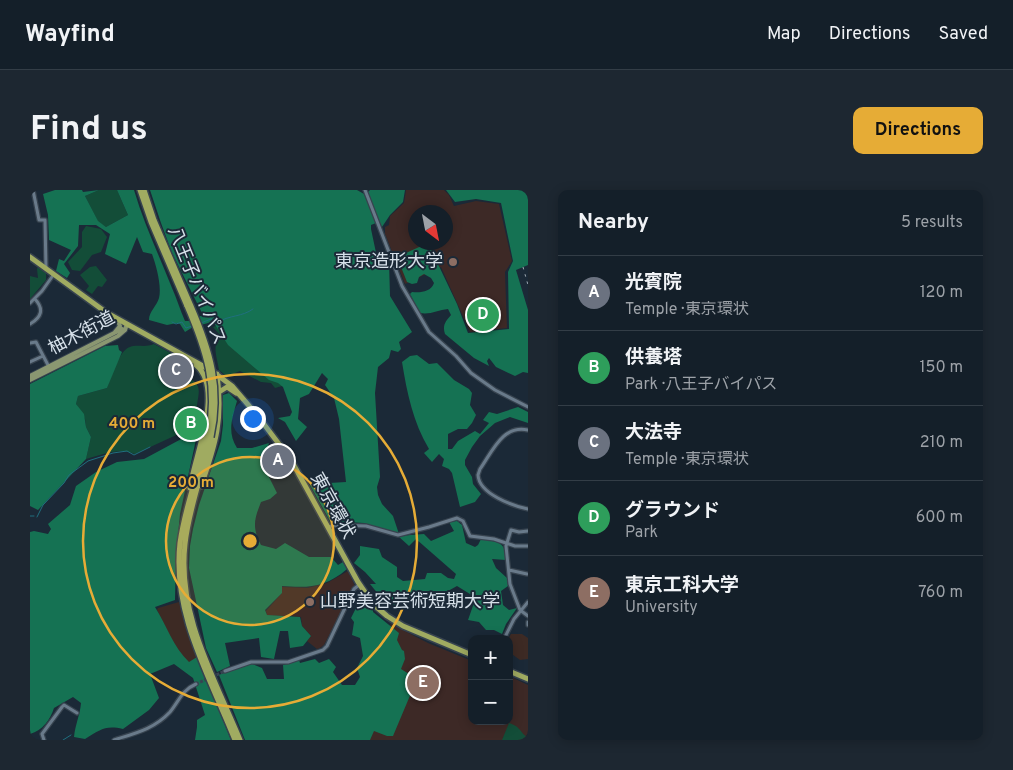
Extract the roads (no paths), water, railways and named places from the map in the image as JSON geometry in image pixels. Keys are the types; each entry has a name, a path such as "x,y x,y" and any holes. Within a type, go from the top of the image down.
{"highway":[{"name":"八王子バイパス","path":"140,190 151,222 189,306"},
{"name":"八王子バイパス","path":"145,190 154,220 189,306 208,366 212,399 210,436 190,514 184,556 184,584 188,607 198,640 240,740"},
{"path":"30,257 116,318"},
{"name":"東京環状","path":"116,318 191,359 232,386 291,460 359,585 373,604 394,620 468,653"},
{"path":"191,359 203,371 207,383"},
{"path":"188,508 192,478 206,418 208,402 207,377 214,373 219,392 220,420 209,465 190,514"},
{"path":"219,392 227,387 244,399"},
{"name":"八王子バイパス","path":"210,436 188,508 179,556 180,585 183,608 194,642 235,740"},
{"path":"513,672 528,679"}],"main road":[{"path":"87,348 119,329 120,323 116,318"},
{"name":"柚木街道","path":"50,368 119,332 127,324"},
{"name":"柚木街道","path":"30,378 118,336 125,330 127,324"}],"street":[{"path":"32,190 39,220 46,220 46,269"},
{"path":"365,190 402,286 429,332 456,356 471,373 503,395 528,407"},
{"path":"30,303 54,274"},
{"path":"30,324 39,317 41,312 40,304 35,299"},
{"path":"30,343 36,341 50,368"},
{"path":"30,362 43,356"},
{"path":"528,430 515,429 506,433 480,470 478,476 481,485 503,501 513,506 528,509"},
{"path":"328,526 366,526 398,535 457,518 463,521 470,536 489,538 515,546 528,546"},
{"path":"528,531 519,532 511,530 506,544 512,592 520,610 528,616"},
{"path":"509,570 527,574"},
{"path":"225,671 251,662 288,662 323,650 327,646 354,590 359,585"},
{"path":"506,635 520,610 528,602"},
{"path":"114,740 153,726 171,710 184,690 196,684"},
{"path":"44,740 42,734 62,707 64,706 77,713"}],"waterway":[{"path":"201,323 211,319 218,322 253,309"},
{"path":"172,322 176,324 182,322 186,328 192,326"},
{"path":"37,517 43,505 69,475 88,461 113,453 127,451 134,455 150,447"},
{"path":"63,740 71,735"}],"tunnel":[{"path":"196,684 225,671"}],"railway":[{"path":"523,267 528,285"}],"place":[{"name":"東京造形大学","path":"453,262"},
{"name":"グラウンド","path":"483,315"},
{"name":"大法寺","path":"176,371"},
{"name":"供養塔","path":"191,424"},
{"name":"光賓院","path":"278,461"},
{"name":"山野美容芸術短期大学","path":"310,602"},
{"name":"東京工科大学","path":"423,683"}]}
